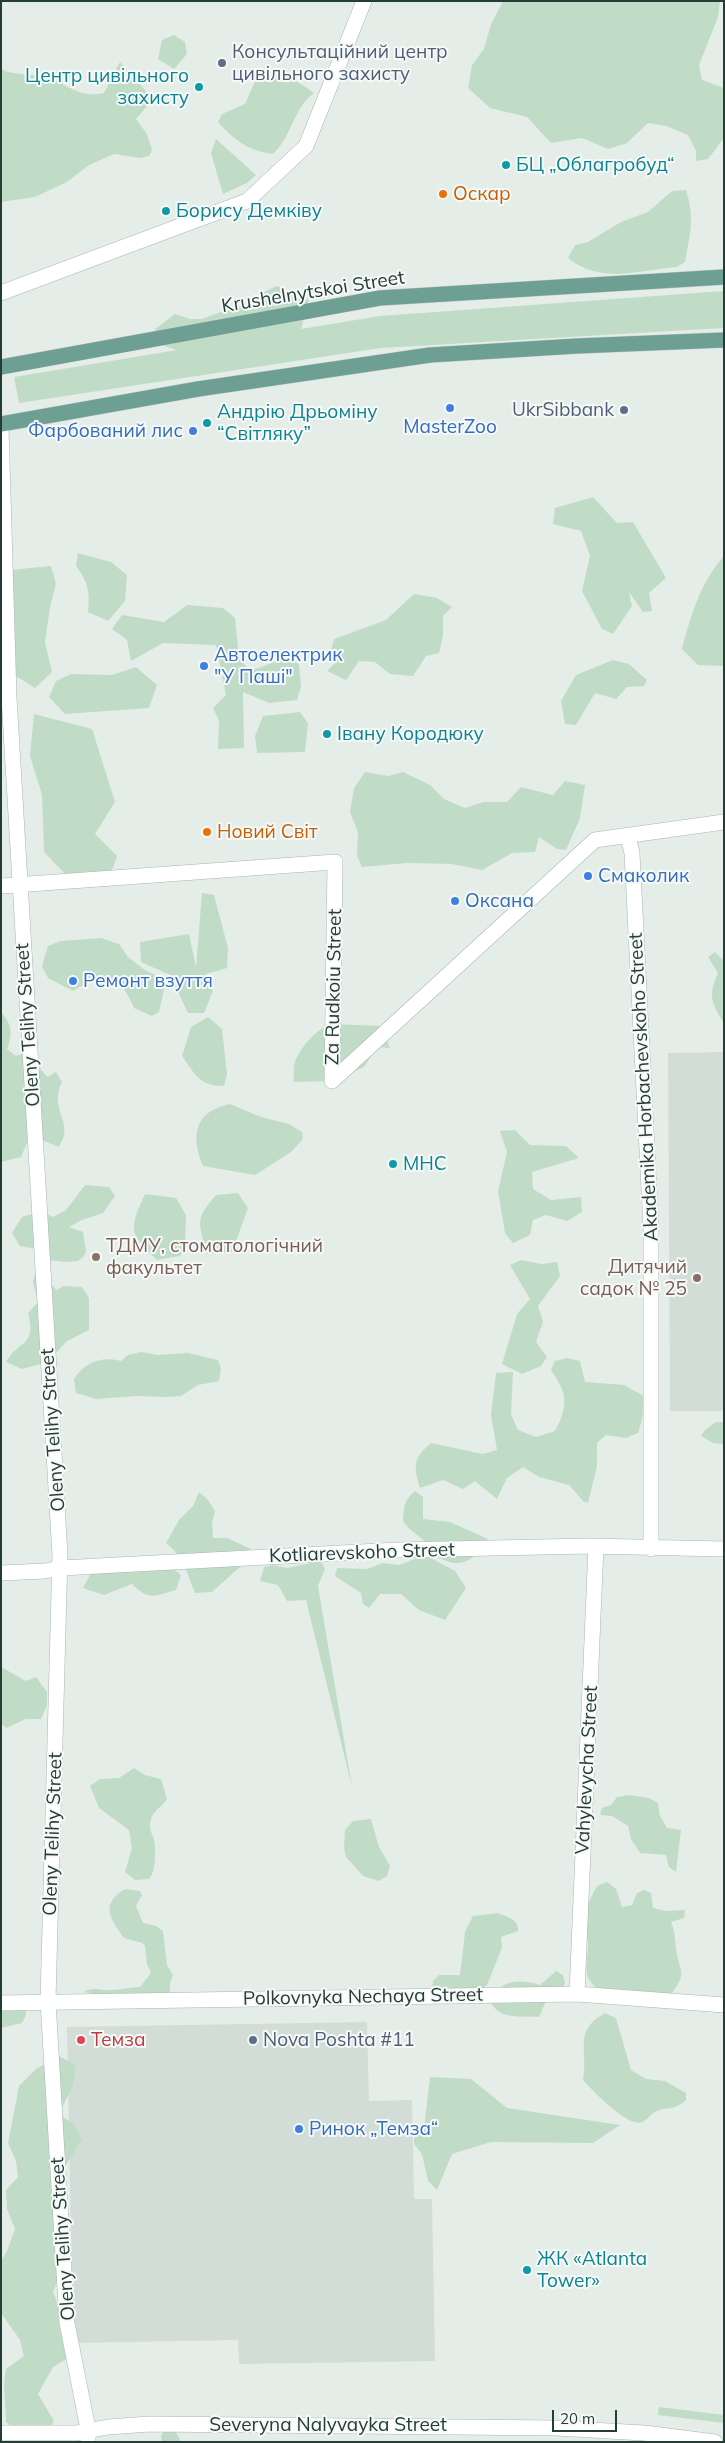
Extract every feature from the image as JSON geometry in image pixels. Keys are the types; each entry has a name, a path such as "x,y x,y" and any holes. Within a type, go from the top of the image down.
{"main road":[{"name":"Krushelnytskoi Street","path":"1,367 380,298 724,277"},
{"path":"1,424 198,389 430,355 724,340"}],"street":[{"path":"1,293 247,201 306,146 364,1"},
{"name":"Oleny Telihy Street","path":"1,428 9,697 60,1568 48,2001 67,2323 88,2436"},
{"name":"Za Rudkoiu Street","path":"1,886 336,862 332,1081 595,840 628,837 724,822"},
{"name":"Akademika Horbachevskoho Street","path":"628,837 632,852 651,1228 651,1549"},
{"name":"Kotliarevskoho Street","path":"1,1573 388,1550 596,1546 651,1549 724,1549"},
{"name":"Vahylevycha Street","path":"577,1994 596,1546"},
{"name":"Polkovnyka Nechaya Street","path":"1,2003 577,1994 724,2005"},
{"name":"Severyna Nalyvayka Street","path":"1,2433 76,2433 88,2436 150,2424 456,2426 644,2433 715,2442"}],"shaded area":[{"name":"Дитячий садок № 25","path":"724,1052 724,1411 670,1411 668,1053"},
{"path":"367,2022 369,2101 412,2100 414,2199 432,2199 435,2361 239,2364 238,2340 73,2343 67,2027"}],"green space":[{"path":"503,1 720,1 718,17 699,65 702,80 724,88 724,138 708,159 696,161 696,151 688,135 666,126 648,123 627,143 608,149 582,138 551,143 527,117 490,108 468,88 472,65 484,49 491,24"},
{"path":"174,35 185,42 187,54 174,69 158,59 162,40"},
{"path":"120,62 153,99 136,119 147,134 152,150 149,156 140,158 114,154 89,165 67,182 35,197 1,202 1,69 12,73 52,79 79,92 95,94 104,93"},
{"path":"272,72 298,82 314,93 302,106 285,139 273,154 257,151 242,144 218,122 222,114 245,104 256,79"},
{"path":"216,139 256,175 247,183 223,194 211,153"},
{"path":"686,190 691,218 690,234 685,262 677,267 634,273 607,274 581,266 568,258 575,245 588,242 621,222 648,212 672,191"},
{"path":"277,286 309,300 301,329 380,316 724,291 724,328 381,348 19,403 14,377 177,350 164,346 155,329 175,314 190,319 202,319 234,307 252,305 264,292"},
{"path":"593,497 617,523 633,522 666,578 649,593 652,611 643,612 629,592 632,606 613,634 602,629 582,591 590,556 581,531 553,524 555,508"},
{"path":"78,553 111,562 127,575 125,601 108,621 88,612 89,599 87,588 76,566"},
{"path":"724,556 724,666 698,665 682,649 697,600 709,577"},
{"path":"51,566 56,584 50,607 45,642 52,672 35,688 11,673 10,570"},
{"path":"414,594 437,598 452,607 443,616 443,635 439,653 426,656 413,676 390,674 375,662 359,661 346,680 327,671 335,663 330,654 334,639 386,620"},
{"path":"187,605 223,608 235,618 239,658 250,671 286,658 299,664 301,687 297,700 269,703 243,692 244,748 218,749 219,721 213,708 226,695 216,645 163,643 131,661 127,640 112,629 122,615 164,622"},
{"path":"613,660 629,664 647,680 644,686 627,687 616,699 595,693 576,725 565,724 561,701 576,675"},
{"path":"136,667 157,685 149,708 65,714 49,697 56,681 71,674 112,675"},
{"path":"300,712 308,723 305,752 257,753 255,736 263,716"},
{"path":"34,714 92,729 115,802 95,834 117,856 106,887 70,879 44,852 42,795 30,756"},
{"path":"365,772 388,776 403,772 430,785 444,799 465,808 483,802 507,802 521,787 553,795 565,781 585,785 580,818 566,850 557,849 539,837 535,852 512,853 482,870 452,864 407,863 362,867 357,856 358,832 350,812 354,788"},
{"path":"202,893 214,895 228,948 227,968 206,974 213,991 204,1013 188,1013 170,975 141,962 140,942 189,934 196,967"},
{"path":"101,938 119,944 128,957 145,970 166,980 159,1012 152,1016 134,1008 123,988 117,982 110,979 94,981 73,991 48,978 42,966 48,946 61,941"},
{"path":"715,952 724,961 724,1023 712,999 713,987 718,973 708,957"},
{"path":"1,1012 9,1025 11,1034 7,1049 16,1056 27,1052 47,1077 56,1072 62,1082 59,1090 58,1105 65,1129 59,1147 30,1135 21,1157 1,1162"},
{"path":"208,1017 222,1029 227,1074 224,1086 209,1084 198,1078 182,1056 191,1027"},
{"path":"331,1024 381,1026 390,1048 377,1047 364,1067 332,1081 294,1082 294,1064 297,1057 314,1035 325,1026"},
{"path":"230,1104 261,1117 289,1124 302,1132 303,1139 291,1152 255,1175 203,1166 197,1144 198,1126 209,1112"},
{"path":"515,1130 530,1145 566,1146 579,1158 532,1172 533,1189 551,1200 581,1197 582,1212 567,1221 546,1215 533,1220 530,1235 513,1243 505,1233 498,1191 507,1152 500,1131"},
{"path":"85,1185 109,1187 115,1196 103,1213 82,1220 69,1227 83,1232 86,1251 84,1256 78,1261 49,1260 37,1249 20,1246 12,1233 22,1217 41,1211 53,1217 66,1210"},
{"path":"238,1193 248,1208 232,1252 207,1254 200,1222 204,1210 216,1195"},
{"path":"145,1194 176,1198 186,1215 185,1248 180,1256 157,1260 136,1236 134,1223"},
{"path":"521,1260 541,1264 557,1262 560,1276 538,1306 543,1322 536,1342 547,1357 541,1366 522,1374 502,1364 517,1314 530,1299 510,1265"},
{"path":"36,1271 46,1277 56,1290 64,1286 82,1287 89,1298 89,1330 67,1341 56,1353 40,1364 22,1369 6,1362 16,1349 25,1342 30,1332 28,1313 38,1302 33,1282"},
{"path":"141,1352 157,1355 188,1353 218,1360 221,1368 219,1381 198,1385 181,1396 136,1396 96,1399 76,1393 74,1379 83,1368 101,1360 121,1361 128,1355"},
{"path":"567,1358 580,1361 585,1382 624,1385 644,1396 642,1420 638,1433 626,1438 606,1435 597,1443 597,1466 588,1503 583,1501 569,1485 539,1477 523,1467 507,1478 497,1499 475,1481 463,1489 443,1480 420,1488 416,1464 420,1454 431,1443 483,1454 497,1450 491,1415 496,1373 513,1372 511,1414 518,1430 536,1437 555,1431 563,1414 564,1399 560,1386 551,1370 555,1361"},
{"path":"716,1422 724,1422 724,1444 713,1443 701,1436 705,1430"},
{"path":"415,1491 423,1497 423,1519 450,1522 488,1539 473,1557 461,1563 446,1561 438,1557 424,1541 409,1529 403,1521 404,1508 411,1494"},
{"path":"199,1492 208,1500 215,1511 212,1522 213,1538 227,1538 251,1549 240,1567 212,1592 195,1593 181,1560 166,1543 179,1520 193,1506"},
{"path":"425,1555 455,1571 466,1588 445,1620 419,1610 401,1594 380,1594 369,1608 363,1604 361,1593 335,1576 337,1568 367,1569 383,1563 399,1565"},
{"path":"321,1561 325,1569 318,1586 352,1787 306,1600 287,1601 278,1585 260,1581 264,1567 273,1565 287,1568"},
{"path":"169,1565 181,1575 176,1590 162,1594 148,1595 132,1584 104,1595 83,1588 92,1571"},
{"path":"1,1667 26,1681 36,1677 47,1692 47,1705 41,1719 26,1719 6,1728 1,1723"},
{"path":"134,1768 145,1775 161,1779 167,1799 154,1813 151,1820 150,1829 154,1840 155,1855 153,1871 149,1879 135,1880 125,1872 132,1848 129,1830 99,1808 90,1786 100,1779 119,1778"},
{"path":"629,1795 649,1798 658,1803 660,1816 667,1828 681,1830 676,1872 669,1867 666,1855 640,1853 631,1839 628,1826 612,1816 600,1815 602,1808 611,1805 617,1797"},
{"path":"371,1819 379,1847 390,1866 387,1876 379,1881 363,1876 346,1857 344,1848 345,1830 353,1821"},
{"path":"607,1882 616,1889 622,1907 632,1905 637,1893 644,1890 651,1893 653,1908 666,1911 685,1910 684,1918 671,1922 681,1977 670,1996 603,1992 590,1981 586,1970 588,1941 585,1931 586,1912 597,1886"},
{"path":"125,1889 140,1891 142,1895 136,1906 143,1923 156,1926 163,1931 167,1965 173,1975 170,1983 170,1995 113,1997 84,1992 94,1989 115,1990 140,1987 151,1973 147,1964 145,1946 142,1943 124,1938 112,1919 110,1906 112,1900"},
{"path":"498,1913 514,1921 517,1924 518,1931 501,1937 502,1948 487,1985 477,1993 432,1990 433,1981 439,1975 460,1975 465,1932 473,1916"},
{"path":"556,1971 563,1975 565,1983 559,1999 546,2001 539,2017 518,2017 504,2014 494,2007 490,2001 499,1988 511,1982 540,1985"},
{"path":"1,2004 25,2004 26,2015 22,2023 1,2028"},
{"path":"605,2013 616,2018 631,2070 646,2079 665,2081 686,2093 686,2100 675,2107 655,2112 642,2122 636,2122 620,2114 583,2080 585,2034 588,2027"},
{"path":"59,2056 76,2065 73,2085 59,2114 75,2125 82,2140 61,2172 59,2276 53,2292 62,2315 68,2358 53,2367 38,2394 54,2421 45,2436 24,2437 6,2422 4,2396 6,2369 24,2356 20,2340 1,2313 1,2261 15,2229 7,2209 6,2190 18,2177 16,2161 8,2143 19,2086 36,2069"},
{"path":"430,2077 471,2079 507,2108 620,2125 593,2143 491,2142 452,2154 437,2190 428,2181 422,2154 414,2144 414,2137 424,2129"},
{"path":"659,2407 724,2415 724,2423 658,2415"},
{"path":"165,2429 175,2430 181,2442 162,2442 161,2436"}],"place":[{"name":"Консультаційний центр цивільного захисту","path":"222,63"},
{"name":"Центр цивільного захисту","path":"199,87"},
{"name":"БЦ „Облагробуд“","path":"506,165"},
{"name":"Оскар","path":"443,194"},
{"name":"Борису Демківу","path":"166,211"},
{"name":"MasterZoo","path":"450,408"},
{"name":"UkrSibbank","path":"624,410"},
{"name":"Андрію Дрьоміну “Світляку”","path":"207,423"},
{"name":"Фарбований лис","path":"193,431"},
{"name":"Автоелектрик \"У Паші\"","path":"204,666"},
{"name":"Івану Кородюку","path":"327,734"},
{"name":"Новий Світ","path":"207,832"},
{"name":"Смаколик","path":"588,876"},
{"name":"Оксана","path":"455,901"},
{"name":"Ремонт взуття","path":"73,981"},
{"name":"МНС","path":"393,1164"},
{"name":"ТДМУ, стоматологічний факультет","path":"96,1257"},
{"name":"Дитячий садок № 25","path":"697,1278"},
{"name":"Темза","path":"81,2040"},
{"name":"Nova Poshta #11","path":"253,2040"},
{"name":"Ринок „Темза“","path":"299,2129"},
{"name":"ЖК «Atlanta Tower»","path":"527,2270"}]}
